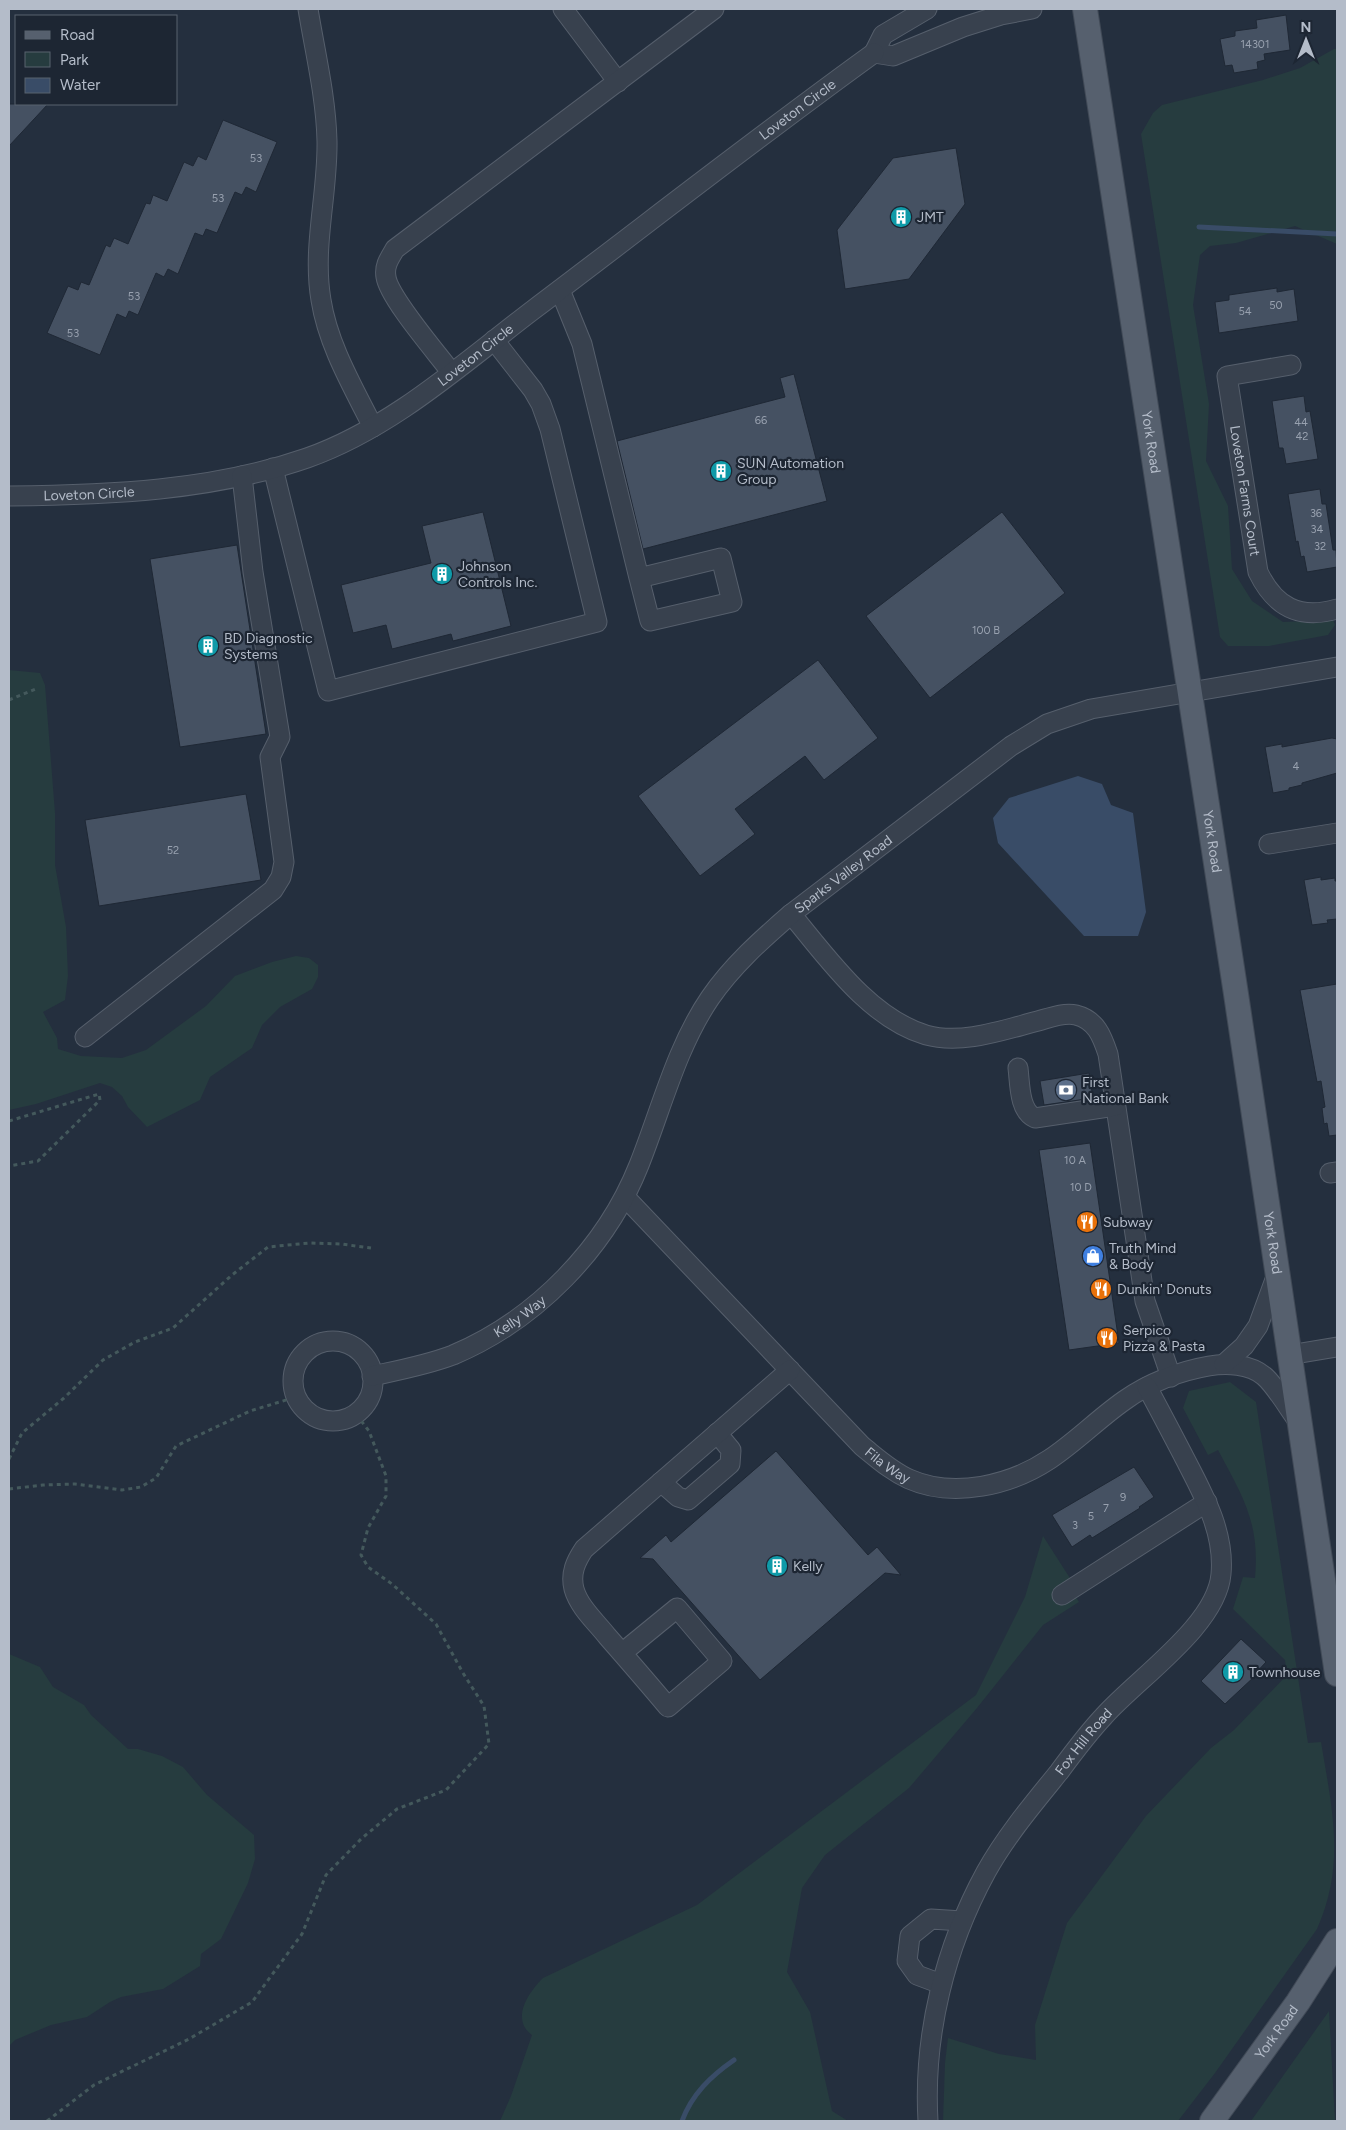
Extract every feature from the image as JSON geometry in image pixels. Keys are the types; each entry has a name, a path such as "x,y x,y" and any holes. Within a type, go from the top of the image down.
{"main road":[{"name":"York Road","path":"1085,9 1190,691 1337,1674"},
{"name":"York Road","path":"1212,2121 1336,1951"}],"street":[{"path":"308,9 327,140 326,174 317,260 321,301 335,346 349,380 373,427"},
{"path":"563,9 618,82"},
{"path":"451,372 392,293 386,278 386,264 395,250 714,9"},
{"name":"Loveton Circle","path":"9,496 68,495 150,490 242,476 273,468 336,446 373,427 494,340 874,53 883,35 927,9"},
{"path":"874,53 893,56 963,27 1001,15 1032,9"},
{"path":"560,290 582,344 639,578 650,621 732,602 721,558 639,578"},
{"path":"273,468 328,691 597,622 550,429 541,404 533,390 494,340"},
{"name":"Loveton Farms Court","path":"1290,365 1227,376 1258,572 1266,590 1282,605 1304,612 1337,609"},
{"path":"85,1037 273,890 281,877 284,862 270,757 280,737 253,572 242,476"},
{"name":"Sparks Valley Road","path":"625,1198 660,1111 673,1070 709,1000 730,971 791,914 1028,734 1060,719 1091,709 1337,667"},
{"path":"1269,844 1337,833"},
{"path":"791,914 839,972 868,1000 898,1023 926,1035 952,1038 985,1035 1059,1016 1075,1015 1091,1022 1101,1032 1108,1054 1145,1301 1171,1377"},
{"path":"1018,1068 1024,1107 1028,1115 1035,1118 1115,1106"},
{"name":"Fila Way","path":"625,1198 862,1446 877,1459 910,1479 928,1485 950,1488 985,1486 1003,1481 1051,1458 1125,1400 1147,1387 1204,1367 1224,1364 1249,1368 1264,1375 1298,1421"},
{"name":"Kelly Way","path":"372,1376 416,1367 452,1355 483,1340 520,1316 554,1289 580,1262 601,1235 625,1198"},
{"path":"1224,1364 1244,1346 1258,1326 1277,1274"},
{"path":"335,1341 348,1344 360,1352 372,1376 372,1388 368,1400 350,1417 338,1420 325,1420 303,1408 296,1397 293,1385 294,1371 300,1359 309,1349 321,1342 335,1341"},
{"path":"1289,1355 1337,1347"},
{"path":"622,1653 677,1608 722,1661 668,1707 622,1653 578,1601 573,1574 576,1561 584,1549 790,1370"},
{"name":"Fox Hill Road","path":"928,2121 931,2050 941,1984 962,1921 987,1871 1012,1832 1103,1716 1193,1630 1209,1610 1217,1593 1221,1575 1221,1560 1218,1537 1207,1502 1147,1387"},
{"path":"661,1482 678,1497 688,1500 730,1464 731,1450 717,1433"},
{"path":"1062,1595 1207,1502"},
{"path":"941,1984 917,1975 907,1961 910,1936 931,1919 962,1921"}],"path":[{"path":"9,700 38,688"},
{"path":"9,1121 98,1094 100,1100 38,1162 9,1166"},
{"path":"9,1459 22,1433 64,1398 103,1360 135,1342 173,1328 232,1275 268,1247 309,1243 341,1244 371,1248"},
{"path":"9,1489 75,1484 122,1490 141,1488 156,1478 176,1446 250,1411 296,1397"},
{"path":"47,2121 94,2085 188,2039 252,2002 302,1934 326,1874 361,1839 398,1809 446,1790 489,1744 484,1706 436,1624 392,1584 368,1567 361,1554 368,1528 386,1496 386,1476 369,1431 356,1413"}],"green space":[{"path":"1337,49 1337,244 1295,226 1236,243 1210,246 1200,255 1193,305 1209,404 1206,461 1228,506 1232,569 1252,601 1283,622 1333,620 1335,625 1328,635 1269,646 1228,646 1220,637 1141,134 1153,113 1162,105 1263,80 1300,68"},
{"path":"9,670 40,673 45,685 55,813 55,865 66,927 68,976 65,1000 43,1012 57,1038 58,1049 81,1056 122,1058 146,1050 206,1006 235,976 272,962 296,956 309,958 318,965 318,977 312,989 280,1007 262,1025 252,1048 210,1077 200,1100 147,1127 128,1107 122,1096 112,1087 100,1083 36,1104 9,1110"},
{"path":"1230,1382 1256,1402 1308,1743 1321,1742 1329,1790 1334,1836 1334,1859 1326,1905 1317,1929 1215,2073 1178,2121 943,2121 948,2038 999,2054 1036,2060 1035,2025 1067,1923 1146,1816 1211,1748 1234,1730 1287,1675 1285,1660 1233,1609 1243,1577 1255,1578 1255,1541 1252,1526 1242,1497 1218,1450 1208,1455 1183,1408 1189,1391"},
{"path":"1043,1536 1075,1586 1071,1589 1079,1602 1043,1625 977,1708 909,1788 825,1855 802,1888 787,1972 810,2012 832,2111 848,2121 500,2121 511,2096 532,2035 522,2021 524,2006 532,1991 543,1978 697,1905 976,1695 1025,1597"},
{"path":"9,1654 40,1667 53,1687 84,1705 91,1715 128,1749 138,1749 162,1756 183,1767 207,1795 254,1835 255,1859 248,1883 221,1939 201,1954 200,1966 163,1989 121,1997 87,2017 51,2025 15,2040 9,2046"},
{"path":"1329,2011 1335,2121 1251,2121"}],"water":[{"path":"1078,776 1102,784 1111,805 1133,813 1146,912 1138,936 1084,936 998,843 993,818 1009,798"}],"building":[{"path":"1286,15 1290,50 1264,54 1265,60 1257,62 1258,69 1234,73 1232,65 1225,66 1220,39 1235,36 1235,31 1257,28 1256,20"},
{"path":"9,104 47,105 9,146"},
{"path":"223,120 277,142 256,192 246,187 242,195 235,192 217,233 206,229 203,236 195,233 178,274 168,269 164,277 156,273 138,315 129,311 126,318 117,314 100,355 47,333 68,286 78,290 81,282 89,285 106,245 110,247 114,238 128,244 146,203 150,204 153,195 167,201 184,162 193,166 198,156 206,160"},
{"name":"JMT","path":"956,148 965,204 909,279 845,289 837,230 893,158"},
{"path":"1277,288 1277,292 1294,289 1298,321 1219,333 1215,302 1229,300 1229,295"},
{"name":"SUN Automation Group","path":"794,374 827,501 643,549 617,441 785,397 780,378"},
{"path":"1304,396 1306,412 1310,411 1318,459 1286,464 1283,448 1279,448 1272,401"},
{"path":"1320,489 1322,504 1326,504 1333,550 1336,550 1337,567 1307,572 1304,556 1301,557 1298,541 1296,542 1288,494"},
{"name":"Johnson Controls Inc.","path":"483,512 511,626 453,641 451,634 392,649 386,625 353,633 341,585 431,563 422,526"},
{"path":"1002,512 1065,593 930,698 866,616"},
{"name":"BD Diagnostic Systems","path":"237,545 266,734 180,747 150,559"},
{"path":"818,660 878,738 824,780 805,756 735,809 755,834 700,876 638,796"},
{"path":"1332,738 1337,739 1337,773 1302,783 1302,785 1289,788 1289,790 1273,793 1265,747 1282,744 1282,747"},
{"path":"246,794 261,880 99,906 85,820"},
{"path":"1321,877 1321,880 1335,878 1335,881 1337,881 1337,919 1327,920 1328,923 1312,925 1304,880"},
{"path":"1337,984 1337,1135 1329,1136 1327,1123 1324,1124 1322,1108 1325,1107 1321,1081 1317,1082 1300,990"},
{"name":"First National Bank","path":"1089,1073 1093,1098 1044,1105 1040,1081"},
{"path":"1090,1143 1119,1343 1069,1350 1039,1150"},
{"name":"Kelly","path":"776,1451 868,1555 877,1547 901,1575 885,1573 760,1680 653,1559 640,1558 666,1535 671,1542"},
{"path":"1134,1467 1154,1497 1092,1538 1090,1535 1072,1547 1052,1515"},
{"name":"Townhouse","path":"1241,1639 1266,1662 1255,1676 1225,1704 1201,1681"}],"waterway":[{"path":"1199,227 1337,234"},
{"path":"682,2121 691,2102 703,2086 734,2060"}],"place":[{"name":"JMT","path":"901,217"},
{"name":"SUN Automation Group","path":"721,471"},
{"name":"Johnson Controls Inc.","path":"442,574"},
{"name":"BD Diagnostic Systems","path":"208,646"},
{"name":"First National Bank","path":"1066,1090"},
{"name":"Subway","path":"1087,1222"},
{"name":"Truth Mind & Body","path":"1093,1256"},
{"name":"Dunkin' Donuts","path":"1101,1289"},
{"name":"Serpico Pizza & Pasta","path":"1107,1338"},
{"name":"Kelly","path":"777,1566"},
{"name":"Townhouse","path":"1233,1672"}]}
